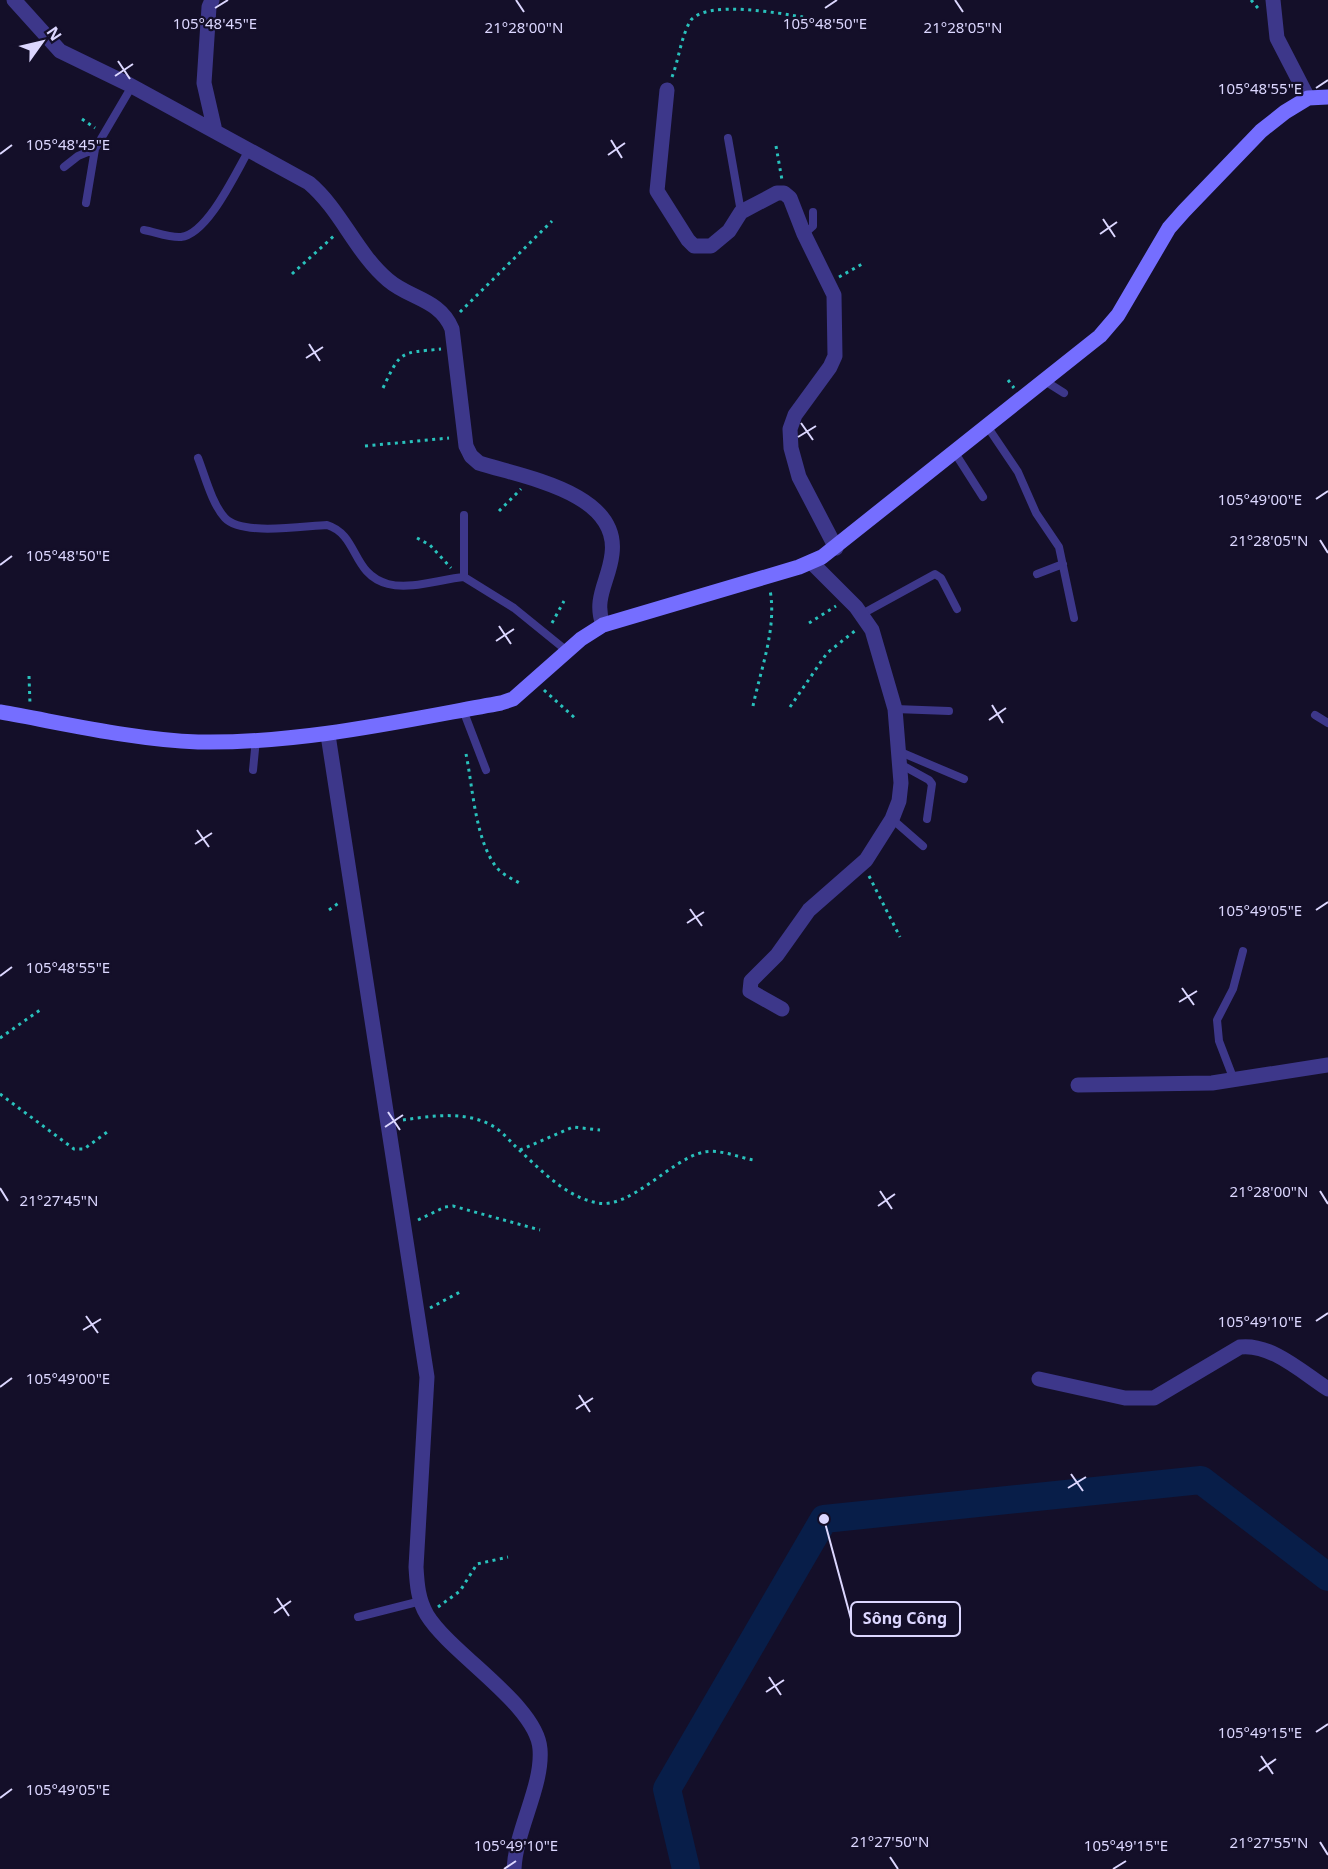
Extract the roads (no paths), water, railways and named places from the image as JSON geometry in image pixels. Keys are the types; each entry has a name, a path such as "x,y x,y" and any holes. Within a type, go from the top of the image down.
{"main road":[{"path":"0,712 170,740 200,742 328,735 464,710 513,699 567,651 603,626 811,562 836,548 1100,336 1118,315 1169,228 1184,212 1262,131 1308,98 1328,97"}],"street":[{"path":"14,0 60,51 132,86 309,183 325,199 388,280 435,305 447,315 455,348 465,437 471,456 479,463 574,494 590,503 603,517 611,534 612,554 598,601 598,612 603,626"},
{"path":"212,0 209,7 204,84 215,131"},
{"path":"1273,0 1277,38 1308,98"},
{"path":"667,90 657,186 660,197 688,240 694,246 703,248 717,243 741,212 777,193 784,193 790,198 804,234 830,282 834,295 835,356 830,367 795,415 790,429 791,448 800,477 836,548"},
{"path":"782,1008 750,991 752,981 777,955 817,901 862,864 892,819 899,801 899,757 895,709 864,618 811,562"},
{"path":"328,735 420,1314 427,1377 416,1567 424,1608 520,1710 533,1727 540,1747 540,1765 517,1842 514,1869"},
{"path":"1078,1085 1212,1083 1328,1065"},
{"path":"1039,1379 1125,1398 1154,1398 1240,1347 1253,1345 1269,1352 1328,1389"}],"lane":[{"path":"86,202 95,149 132,86"},
{"path":"728,138 741,212"},
{"path":"64,167 78,156 95,149"},
{"path":"144,230 181,237 194,233 207,219 249,150"},
{"path":"804,234 813,226 813,212"},
{"path":"1045,381 1064,393"},
{"path":"987,426 1022,480 1036,513 1059,547 1074,618"},
{"path":"955,453 983,497"},
{"path":"198,458 225,518 235,524 258,528 327,525 336,528 344,533 364,572 390,585 460,577 487,590 547,633 567,651"},
{"path":"460,577 464,515"},
{"path":"1036,574 1064,564"},
{"path":"864,618 935,574 941,578 957,609"},
{"path":"895,709 950,711"},
{"path":"464,710 486,770"},
{"path":"1315,715 1328,723"},
{"path":"253,770 256,739"},
{"path":"899,757 964,779"},
{"path":"899,757 932,784 927,819"},
{"path":"892,819 923,846"},
{"path":"1234,1080 1220,1041 1217,1020 1233,989 1243,951"},
{"path":"358,1617 424,1608"}],"waterway":[{"path":"686,1869 667,1789 824,1519 1201,1480 1328,1577"}],"place":[{"name":"Sông Công","path":"824,1519"}]}
